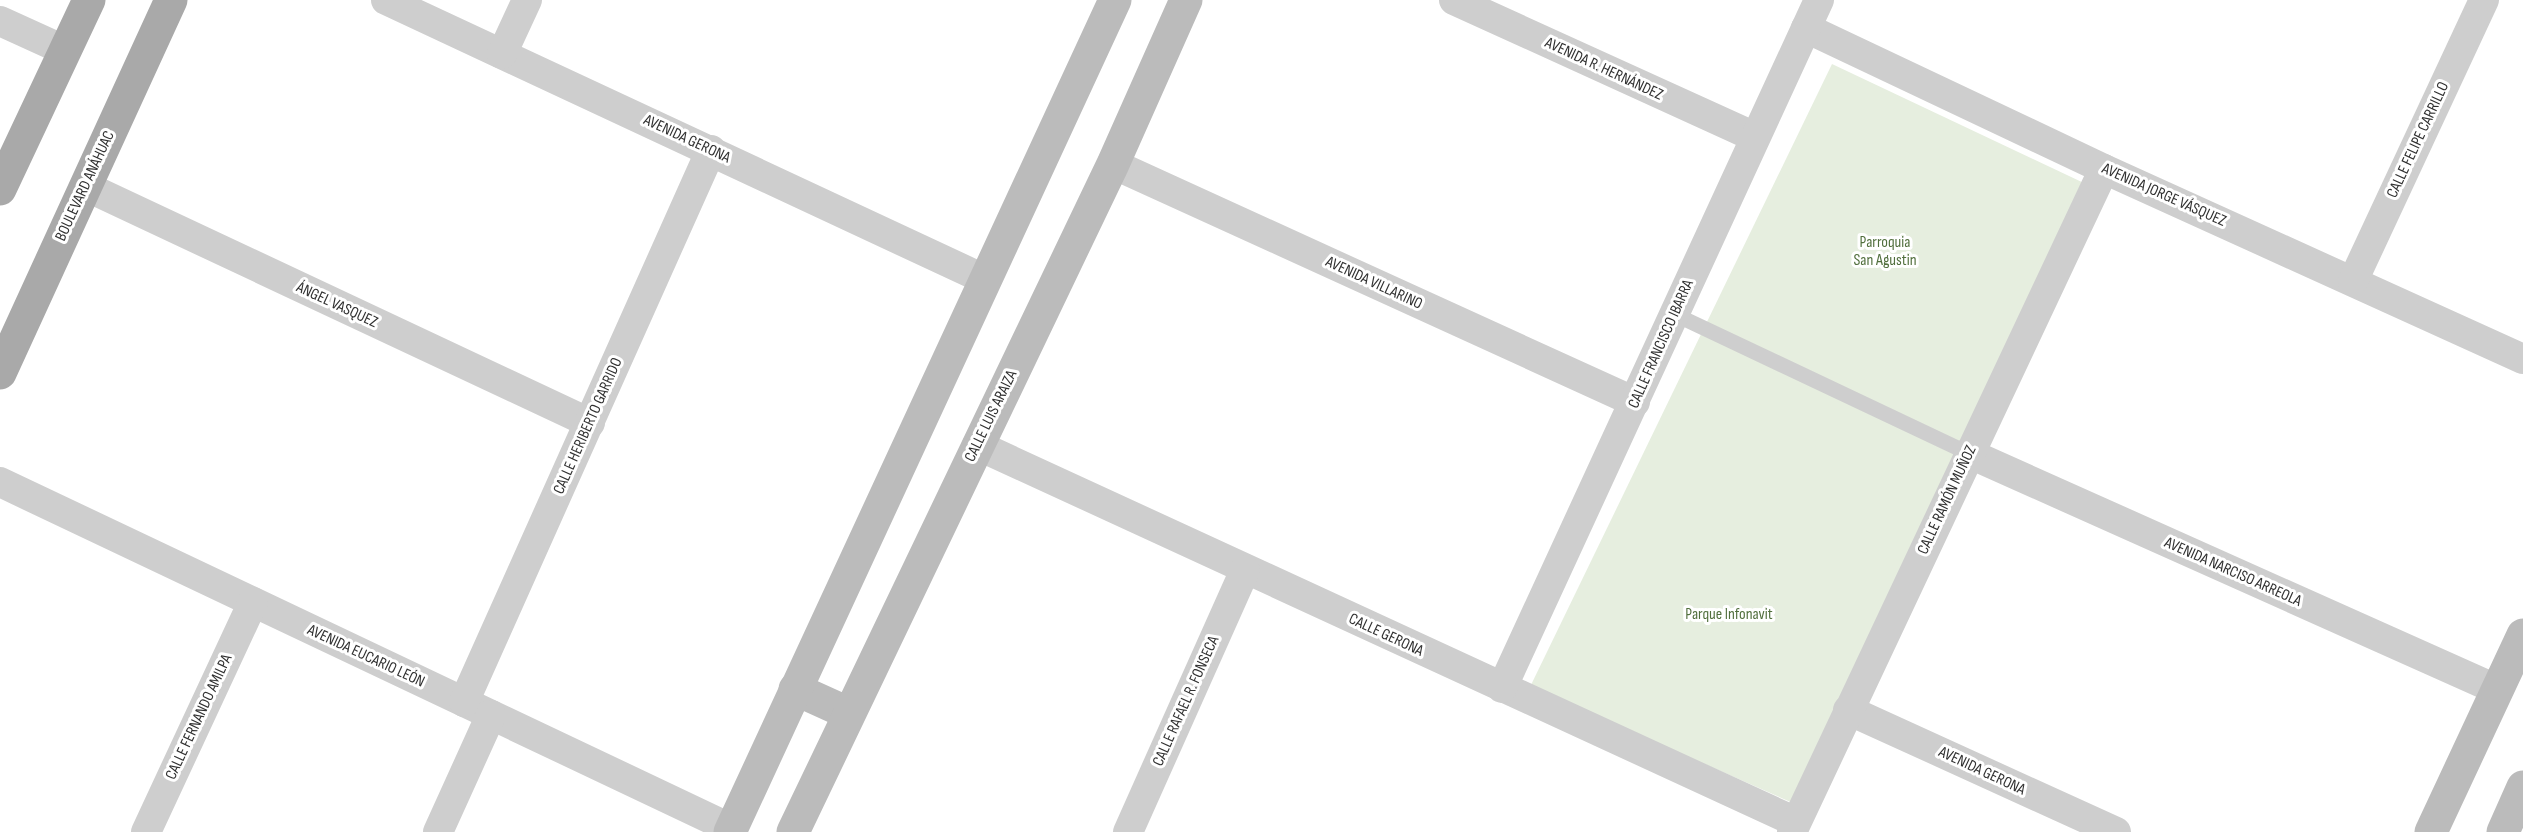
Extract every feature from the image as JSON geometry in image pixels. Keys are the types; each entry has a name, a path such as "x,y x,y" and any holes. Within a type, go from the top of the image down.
{"main road":[{"path":"0,189 89,0"},
{"name":"BOULEVARD ANÁHUAC","path":"0,373 171,0"}],"street":[{"name":"AVENIDA GERONA","path":"386,0 986,280"},
{"path":"502,54 527,0"},
{"name":"CALLE LUIS ARAIZA","path":"794,832 848,713 1113,164 1186,0"},
{"name":"AVENIDA R. HERNÁNDEZ","path":"1454,0 1755,137"},
{"name":"CALLE FRANCISCO IBARRA","path":"1502,688 1820,0"},
{"name":"CALLE FELIPE CARRILLO","path":"2353,280 2484,0"},
{"path":"731,830 986,280 1109,2"},
{"path":"0,21 66,51"},
{"name":"AVENIDA JORGE VÁSQUEZ","path":"1806,28 2104,169 2523,359"},
{"name":"CALLE HERIBERTO GARRIDO","path":"464,702 711,150"},
{"name":"AVENIDA VILLARINO","path":"1113,164 1635,402"},
{"name":"CALLE RAMÓN MUÑOZ","path":"1794,827 1968,453 2104,169"},
{"name":"ÁNGEL VASQUEZ","path":"85,186 590,423"},
{"name":"CALLE GERONA","path":"977,445 1502,688 1794,827"},
{"name":"AVENIDA NARCISO ARREOLA","path":"1968,453 2498,690"},
{"name":"AVENIDA EUCARIO LEÓN","path":"0,482 731,830"},
{"name":"CALLE RAFAEL R. FONSECA","path":"1128,832 1245,570"},
{"name":"CALLE FERNANDO AMILPA","path":"146,832 253,602"},
{"path":"2431,832 2523,635"},
{"path":"795,689 848,713"},
{"name":"AVENIDA GERONA","path":"1848,710 2116,832"},
{"path":"438,832 491,715"},
{"path":"2503,832 2523,787"}],"lane":[{"path":"1674,314 1968,453"}],"green space":[{"name":"Parque Infonavit","path":"1832,64 2086,184 1802,807 1530,687"}],"park label":[{"name":"Parroquia San Agustin","path":"1885,251"}]}
